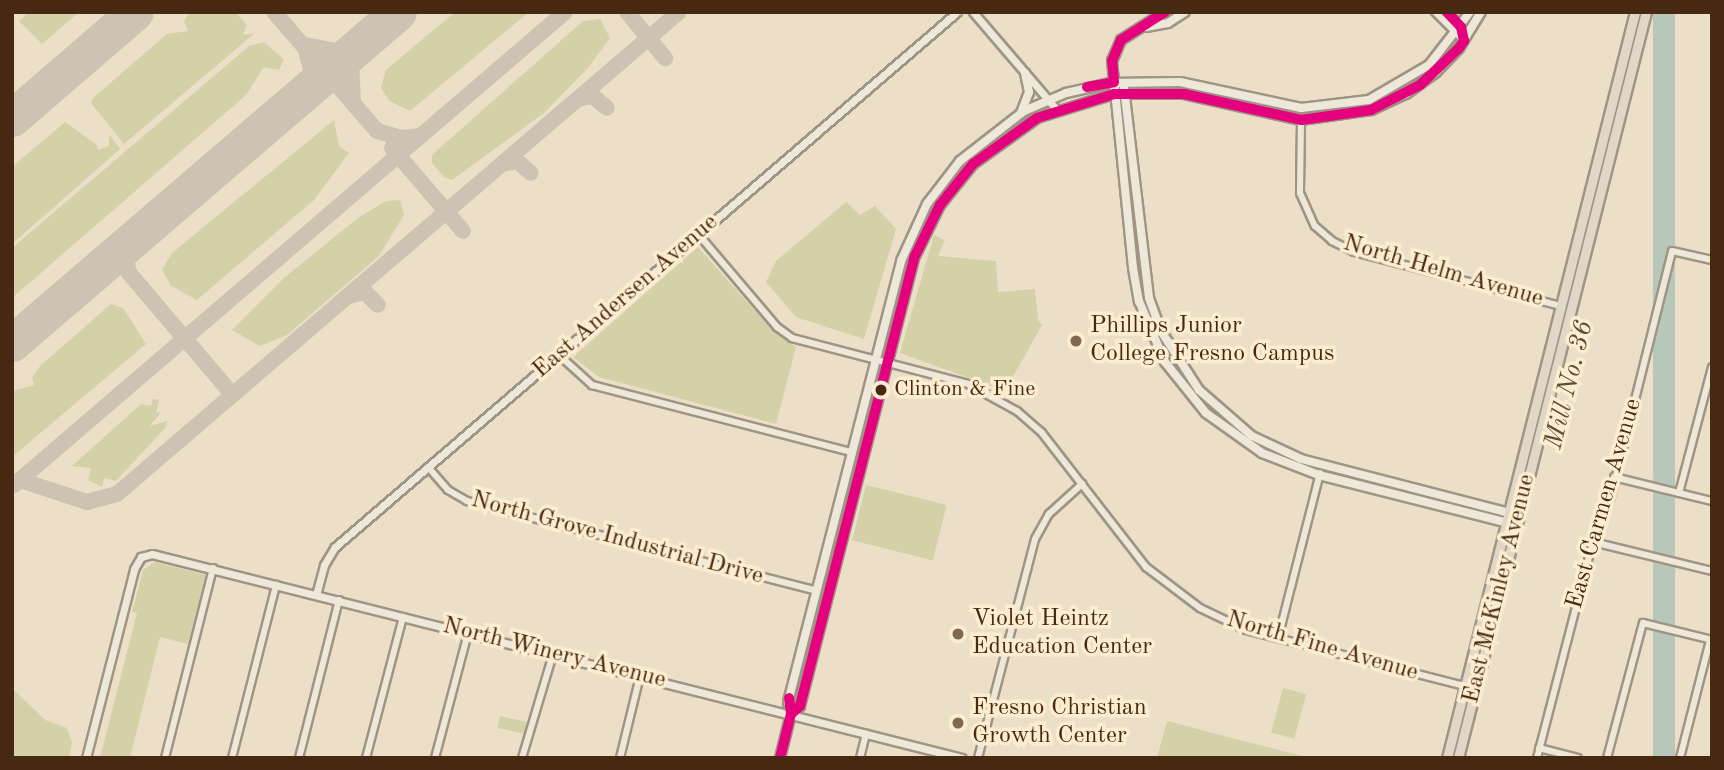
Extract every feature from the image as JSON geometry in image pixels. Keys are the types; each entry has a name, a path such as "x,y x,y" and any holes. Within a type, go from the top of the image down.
{"main road":[{"path":"1164,12 1141,27 1115,50 1114,94 1131,258 1139,301 1151,333 1189,394 1224,429 1262,453 1320,475 1512,519"},
{"path":"1141,27 1168,23 1185,12"},
{"path":"1447,12 1461,27 1464,41"},
{"path":"1301,120 1308,114 1355,108 1415,76 1455,36 1470,12"},
{"path":"791,714 800,706 915,256 928,226 952,188 979,158 1018,128 1056,109 1125,92 1184,94 1301,120 1337,118 1390,102 1436,72 1464,41 1481,12"},
{"name":"East McKinley Avenue","path":"1458,755 1561,306 1635,12"},
{"name":"East McKinley Avenue","path":"1447,758 1464,686 1553,374 1646,12"},
{"path":"1614,134 1627,64 1625,53"},
{"path":"1021,113 1029,96 1025,73"},
{"path":"1124,81 1142,257 1161,331 1199,390 1252,436 1322,466 1512,519"},
{"path":"780,758 791,714 788,702 909,237 952,170 987,135 1021,113 1048,100 1114,82 1188,83 1301,108 1369,100"},
{"path":"928,226 928,210 952,170"},
{"path":"1553,374 1564,312 1561,306"},
{"path":"1458,755 1467,694 1464,686"}],"street":[{"name":"East Andersen Avenue","path":"316,595 324,565 335,547 957,12"},
{"path":"973,12 1056,109"},
{"path":"1435,12 1455,36 1464,41"},
{"name":"North Helm Avenue","path":"1301,120 1300,193 1315,226 1332,241 1355,252 1561,306"},
{"name":"North Fine Avenue","path":"699,234 784,333 875,360 953,379 993,395 1041,431 1138,557 1173,590 1220,619 1278,638 1464,686"},
{"name":"East Carmen Avenue","path":"1537,758 1593,542 1614,477 1672,251 1712,260"},
{"path":"1131,258 1142,257"},
{"path":"559,355 592,385 852,452"},
{"path":"1679,493 1712,367"},
{"path":"1278,638 1322,466"},
{"name":"North Grove Industrial Drive","path":"428,467 448,490 467,501 817,591"},
{"path":"1614,477 1712,501"},
{"path":"978,758 1035,539 1049,514 1082,484"},
{"path":"1593,542 1712,571"},
{"name":"North Winery Avenue","path":"86,758 134,569 144,555 160,554 962,758"},
{"path":"165,758 213,568"},
{"path":"232,758 276,585"},
{"path":"299,758 339,600"},
{"path":"366,758 403,617"},
{"path":"1607,758 1643,624 1711,640 1680,758"},
{"path":"435,758 468,633"},
{"path":"522,758 553,654"},
{"path":"620,758 640,676"},
{"path":"860,758 866,734"},
{"path":"1539,748 1578,758"}],"shaded area":[{"path":"29,12 79,12 42,44 19,21"},
{"path":"190,12 235,12 247,25 243,35 255,33 124,144 91,103 93,98 167,34 188,31 184,21"},
{"path":"455,12 529,12 410,111 389,101 381,87 386,70"},
{"path":"600,19 610,38 588,68 544,113 452,180 444,177 432,163 432,155 583,21"},
{"path":"264,42 284,60 279,70 264,67 246,95 12,298 12,248 249,46"},
{"path":"334,120 339,146 349,153 314,200 197,300 171,286 162,270 172,253"},
{"path":"65,122 97,145 98,150 109,146 109,134 120,149 12,244 12,167"},
{"path":"400,200 404,215 379,256 287,335 260,346 232,330 285,277 358,218 386,201"},
{"path":"846,202 860,215 875,206 896,229 864,339 796,317 766,282 776,261"},
{"path":"934,235 945,240 938,256 996,261 998,292 1035,289 1038,320 1042,325 1005,391 900,353"},
{"path":"698,247 772,330 796,347 776,424 599,377 573,357"},
{"path":"111,304 123,308 146,344 12,457 12,391 34,385 32,378 40,366"},
{"path":"153,399 159,400 156,413 161,412 150,426 167,421 166,427 116,481 104,478 102,487 88,480 91,468 72,466 141,404 151,406"},
{"path":"866,485 947,505 933,560 852,540"},
{"path":"155,562 206,575 188,644 160,637 130,758 100,758 137,613 132,612 143,570"},
{"path":"12,688 45,720 67,728 72,742 69,758 12,758"},
{"path":"1283,688 1306,694 1294,739 1271,732"},
{"path":"500,716 527,722 525,734 497,728"},
{"path":"1167,721 1228,737 1310,758 1157,758"}],"water":[{"path":"1653,12 1675,12 1675,758 1653,758"}],"taxiway":[{"path":"274,12 377,131 401,138 419,136"},
{"path":"14,485 565,12"},
{"path":"627,12 665,58"},
{"path":"20,480 87,502 117,494 679,12"},
{"path":"305,45 337,51 362,43"},
{"path":"353,101 351,67 362,43"},
{"path":"303,94 312,73 307,54"},
{"path":"577,99 593,96 607,108"},
{"path":"392,148 463,231"},
{"path":"502,164 517,161 531,173"},
{"path":"133,239 126,258 129,273 233,395"},
{"path":"348,296 365,292 378,305"}],"runway":[{"path":"12,118 135,12"},
{"path":"12,343 398,12"}],"transit line":[{"path":"1087,87 1114,82 1112,61 1121,40 1165,12"},
{"path":"791,714 800,706 915,256 940,205 973,164 1037,118 1114,94 1184,94 1301,120 1371,110 1420,85 1459,48 1464,41 1461,27 1447,12"},
{"path":"780,758 791,714 789,698"}],"place":[{"name":"Phillips Junior College Fresno Campus","path":"1076,341"},
{"name":"Clinton & Fine","path":"881,390"},
{"name":"Violet Heintz Education Center","path":"958,634"},
{"name":"Fresno Christian Growth Center","path":"958,723"}],"water label":[{"name":"Mill No. 36","path":"1570,385"}]}
